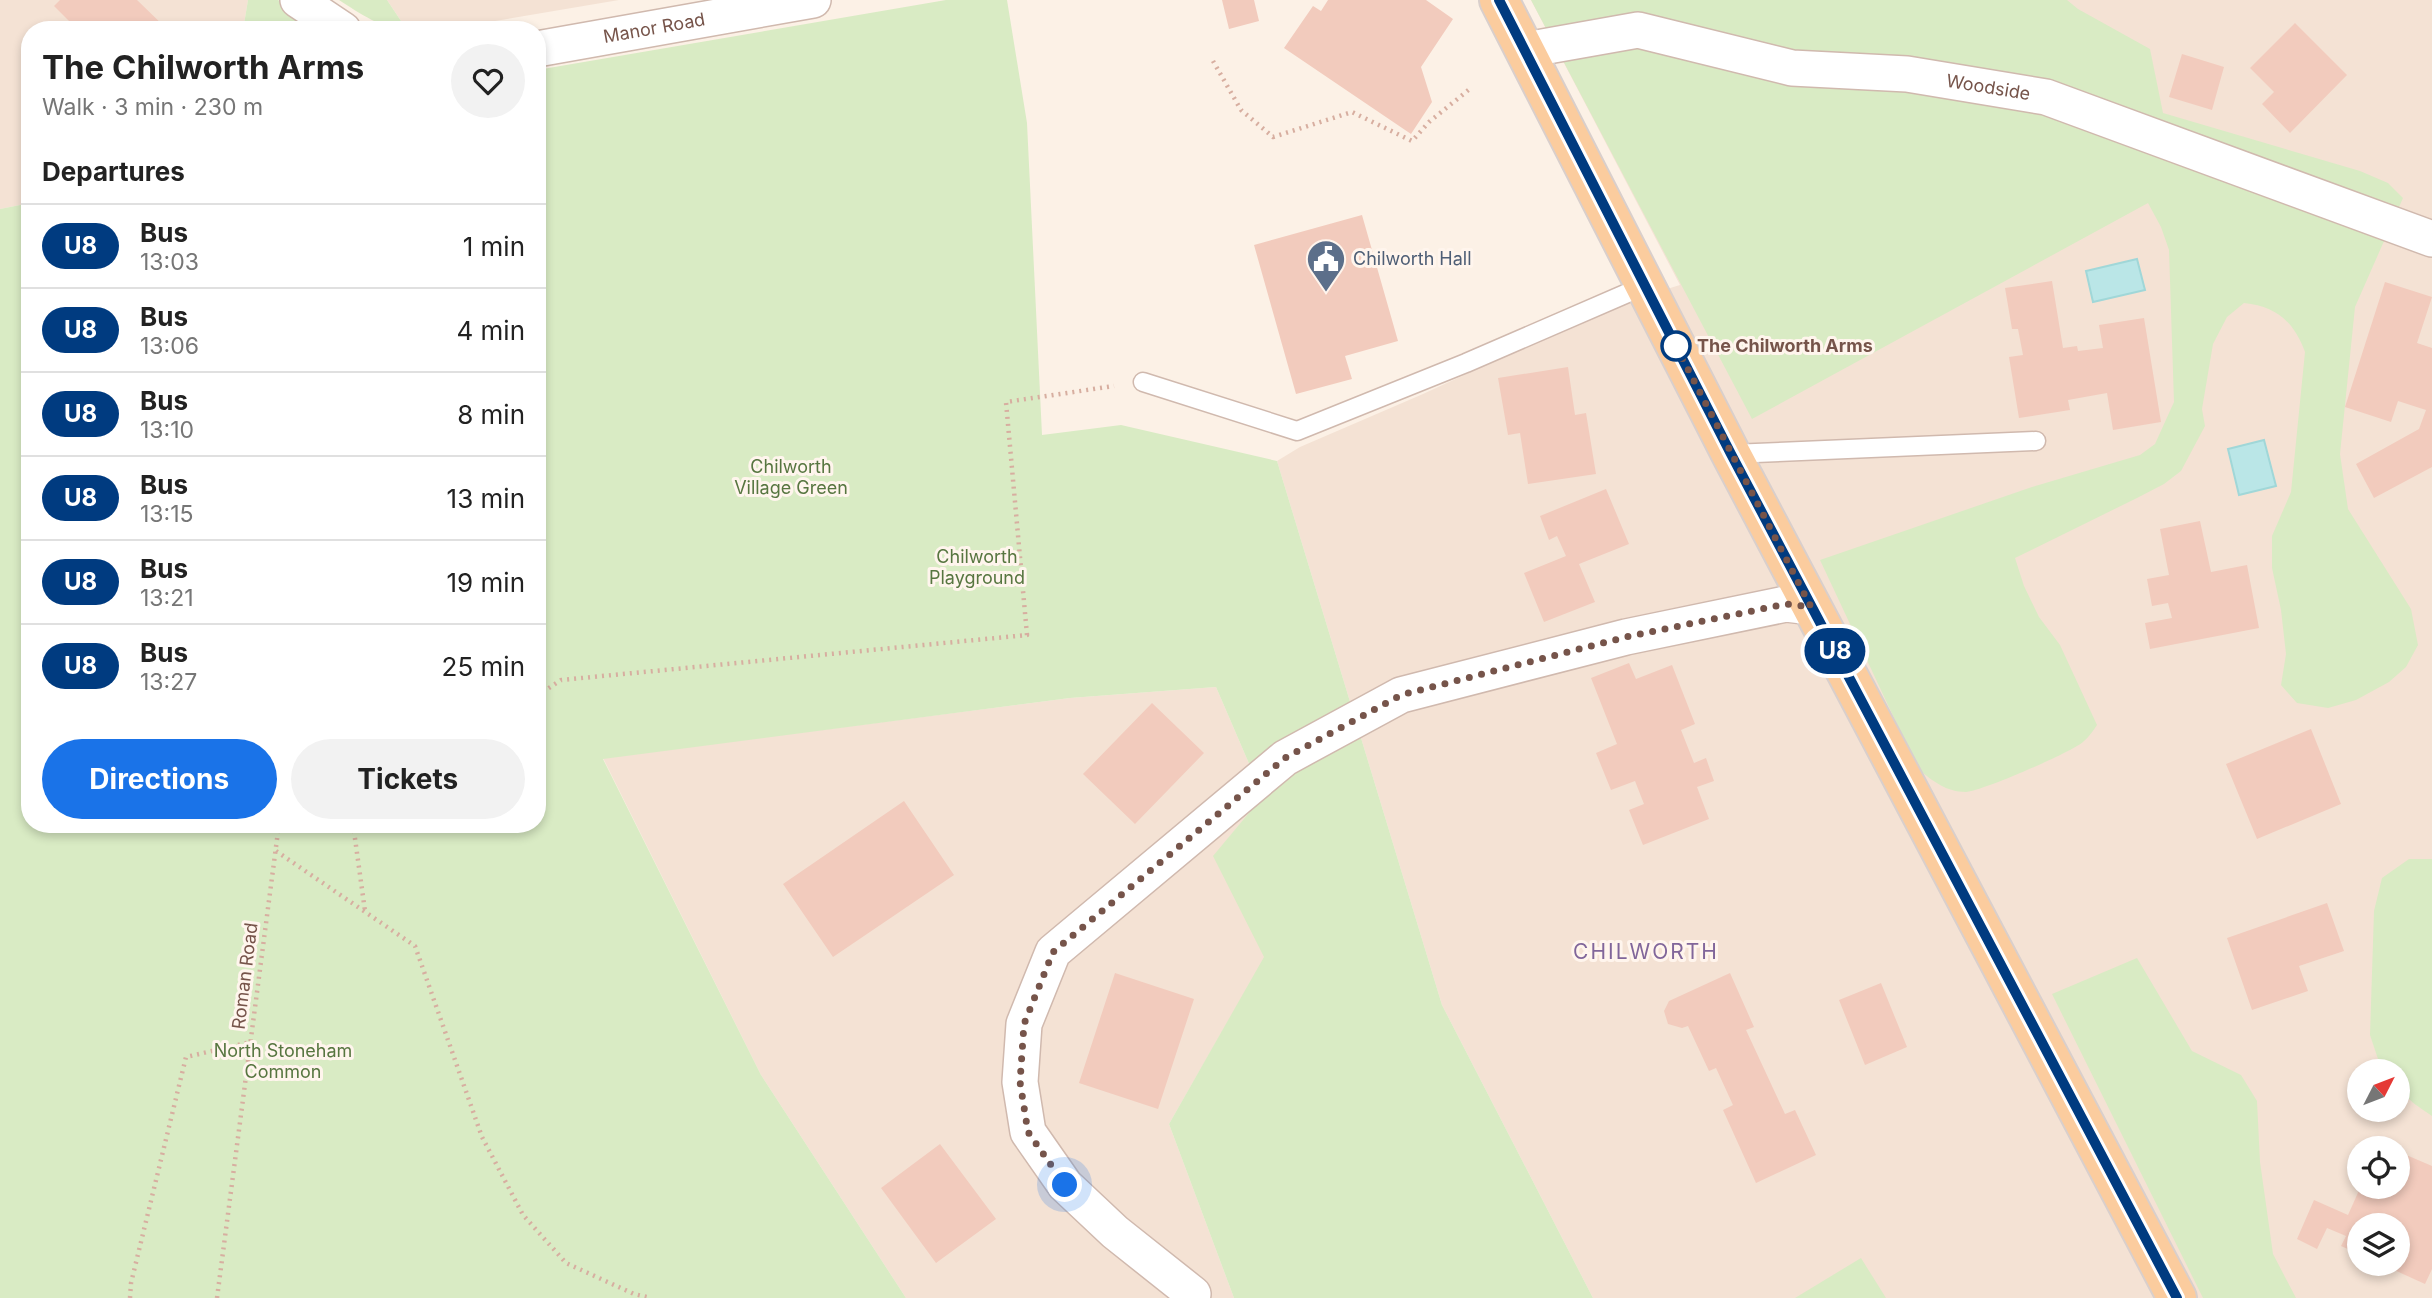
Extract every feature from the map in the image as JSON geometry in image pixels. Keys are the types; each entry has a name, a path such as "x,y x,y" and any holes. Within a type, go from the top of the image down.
{"main road":[{"path":"1499,0 1731,454 2177,1298"}],"street":[{"path":"298,0 330,21"},
{"name":"Manor Road","path":"546,46 813,0"},
{"name":"Woodside","path":"1525,50 1642,15 1792,68 1907,74 2046,97 2432,239"},
{"path":"1193,1294 1115,1232 1065,1185 1028,1132 1020,1082 1024,1024 1053,952 1285,758 1401,695 1626,637 1786,604 1811,607"}],"lane":[{"path":"1143,382 1297,431 1466,363 1646,285"},
{"path":"1731,454 2036,442"}],"path":[{"path":"1213,61 1241,110 1273,137 1352,112 1412,141 1429,122 1471,88"},
{"path":"546,690 561,680 1027,635 1006,402 1143,382"},
{"name":"Roman Road","path":"217,1298 278,833"},
{"path":"354,833 366,912"},
{"path":"276,851 415,946 482,1138 523,1215 566,1263 634,1294 651,1298"},
{"path":"130,1298 131,1283 186,1057 251,1041"}],"shaded area":[{"path":"0,0 248,0 244,21 21,21 21,205 0,209"},
{"path":"387,0 619,0 495,21 401,21"},
{"path":"1531,0 2432,0 2432,1298 1593,1298 1442,1005 1277,461 1300,447 1423,394 1618,304 1680,285"},
{"path":"1216,687 1263,796 1214,856 1265,957 1169,1124 1234,1298 906,1298 761,1075 603,758 1070,698"}],"green space":[{"path":"248,0 278,0 310,21 244,21"},
{"path":"339,0 387,0 401,21 375,21"},
{"path":"946,0 1007,0 1027,123 1042,435 1121,425 1277,461 1442,1005 1593,1298 1234,1298 1169,1124 1264,957 1213,856 1263,796 1216,687 1070,698 603,759 761,1075 906,1298 0,1298 0,209 21,205 21,833 546,833 546,68"},
{"path":"1531,0 2067,0 2078,9 2150,49 2163,113 2360,171 2388,183 2403,198 2355,307 2340,454 2348,509 2411,609 2418,645 2406,667 2389,682 2356,700 2328,708 2297,703 2281,685 2286,654 2281,610 2272,568 2272,536 2291,492 2305,352 2301,341 2282,317 2265,308 2244,303 2227,317 2213,344 2202,409 2205,426 2181,471 2164,484 2015,558 2024,586 2039,617 2060,645 2097,725 2083,742 2075,747 1989,786 1966,792 1952,790 1929,778 1918,769 1820,560 2032,487 2140,455 2155,444 2174,402 2169,250 2161,227 2148,203 1752,419"},
{"path":"2409,859 2432,859 2432,1116 2410,1099 2410,1059 2378,1059 2370,1035 2374,911 2382,878"},
{"path":"2137,958 2192,1051 2241,1075 2257,1101 2260,1162 2273,1254 2296,1298 2203,1298 2052,994"},
{"path":"1861,1258 1886,1298 1795,1298"}],"water":[{"path":"2137,259 2145,290 2093,302 2086,271"},
{"path":"2264,440 2276,486 2239,495 2228,449"}],"building":[{"path":"60,0 137,0 159,21 69,21 54,6"},
{"path":"1222,0 1254,0 1259,21 1229,29"},
{"path":"1328,0 1426,0 1453,19 1421,67 1432,102 1411,134 1284,48 1313,6 1321,11"},
{"path":"2295,23 2347,75 2290,133 2262,104 2274,92 2250,68"},
{"path":"2182,54 2224,67 2212,110 2169,97"},
{"name":"Chilworth Hall","path":"1362,215 1398,341 1345,356 1352,379 1296,394 1254,245"},
{"path":"2052,281 2063,348 2077,346 2078,351 2103,348 2099,325 2144,318 2161,422 2113,430 2107,393 2068,400 2070,410 2019,418 2009,357 2023,355 2018,329 2012,329 2005,288"},
{"path":"2385,282 2432,297 2417,343 2432,348 2432,467 2374,498 2356,464 2419,429 2426,410 2398,401 2391,422 2345,407"},
{"path":"1568,367 1575,415 1586,413 1596,474 1528,484 1520,433 1508,435 1498,378"},
{"path":"1606,489 1629,544 1579,564 1595,602 1544,622 1524,573 1566,556 1557,536 1549,540 1540,516"},
{"path":"2200,521 2211,572 2247,565 2259,628 2150,649 2145,623 2172,618 2168,603 2152,606 2147,579 2169,575 2160,529"},
{"path":"1629,663 1636,679 1672,665 1695,724 1681,730 1694,763 1706,758 1714,781 1697,787 1709,819 1643,845 1629,810 1644,804 1635,781 1611,790 1596,753 1617,744 1591,678"},
{"path":"1152,703 1204,753 1135,824 1083,774"},
{"path":"2311,729 2341,804 2257,839 2226,764"},
{"path":"904,801 954,875 833,957 783,884"},
{"path":"2327,903 2344,951 2299,966 2308,991 2252,1010 2227,938"},
{"path":"1115,973 1194,999 1158,1109 1079,1083"},
{"path":"1730,973 1754,1027 1746,1030 1785,1114 1795,1110 1816,1155 1756,1183 1723,1110 1733,1105 1716,1068 1709,1071 1688,1026 1682,1028 1668,1024 1664,1011 1669,1001"},
{"path":"1881,983 1907,1047 1865,1065 1839,1000"},
{"path":"940,1144 996,1219 936,1263 881,1188"},
{"path":"2410,1157 2432,1166 2432,1269 2425,1284 2407,1276 2410,1276 2410,1213 2349,1213 2355,1199 2410,1199"},
{"path":"2314,1200 2347,1215 2347,1249 2341,1246 2346,1236 2327,1228 2317,1249 2297,1239"}],"bus line":[{"name":"U8","path":"1499,0 1731,454 2177,1298"}],"place":[{"name":"Chilworth Hall","path":"1326,293"},
{"name":"The Chilworth Arms","path":"1676,346"}],"district":[{"name":"CHILWORTH","path":"1646,952"}],"route":[{"path":"1065,1185 1028,1132 1020,1082 1024,1024 1053,952 1285,758 1401,695 1626,637 1786,604 1811,607 1676,346"}],"park label":[{"name":"Chilworth Village Green","path":"791,477"},
{"name":"Chilworth Playground","path":"977,567"},
{"name":"North Stoneham Common","path":"283,1061"}]}
